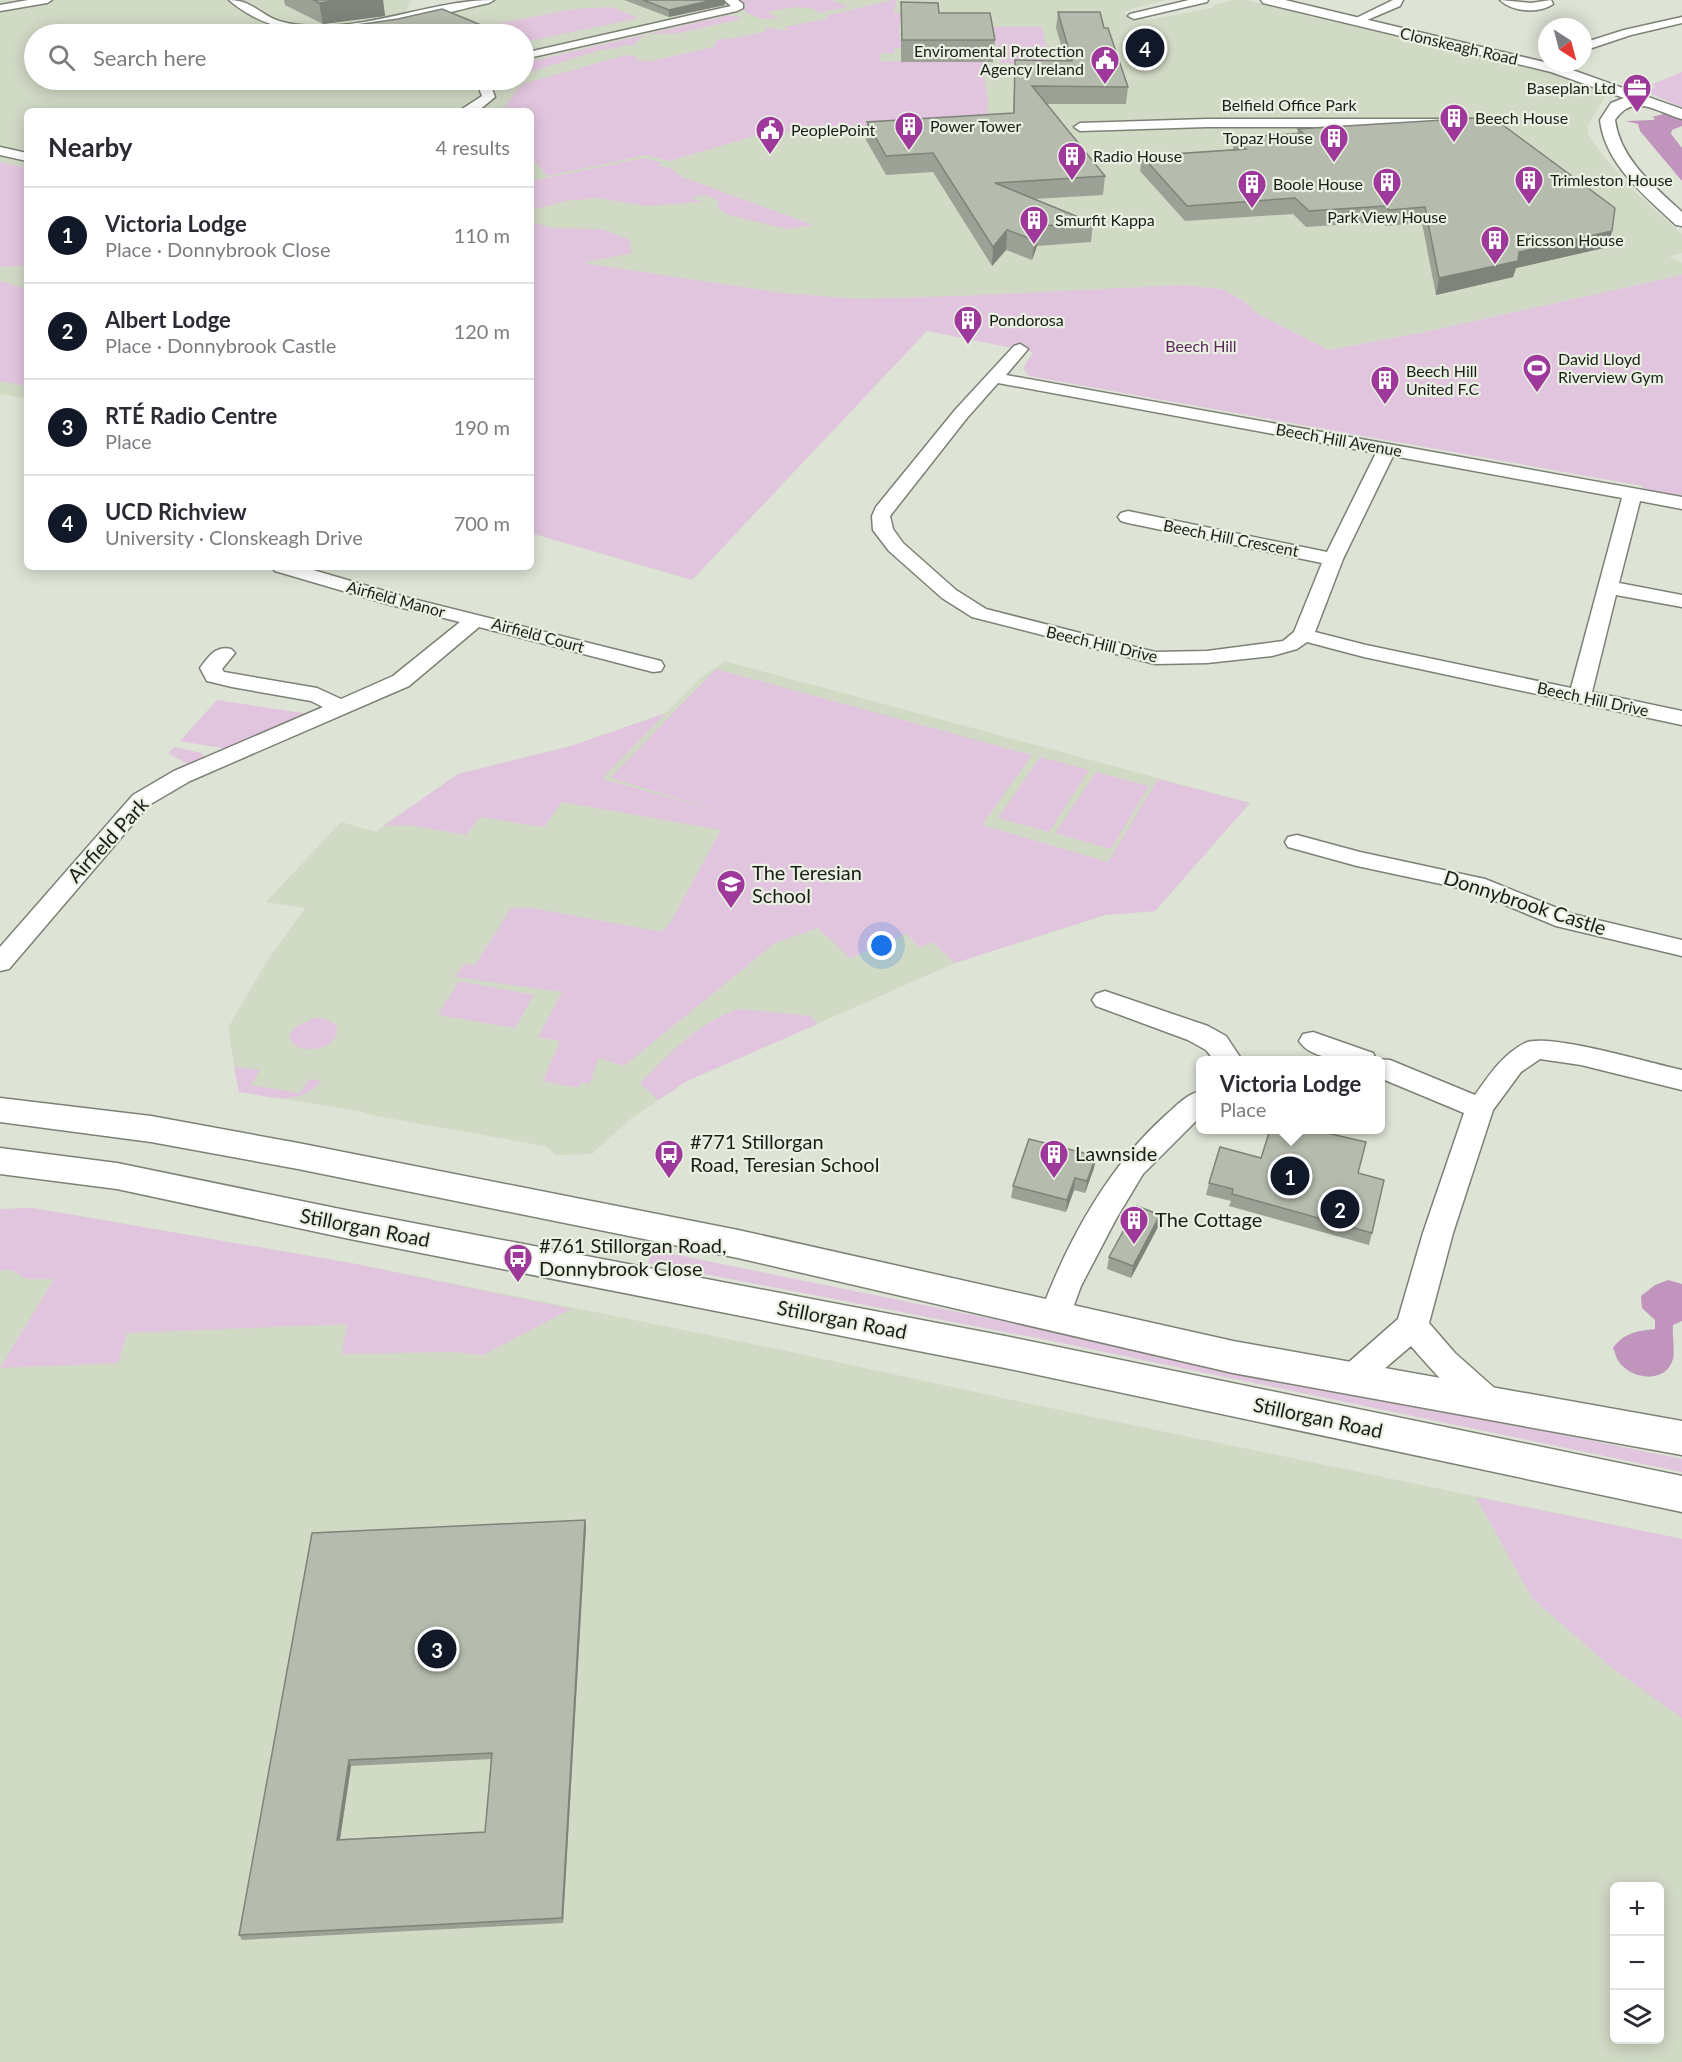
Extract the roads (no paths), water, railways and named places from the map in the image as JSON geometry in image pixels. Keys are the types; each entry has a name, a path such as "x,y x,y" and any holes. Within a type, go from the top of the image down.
{"main road":[{"name":"Clonskeagh Road","path":"1268,0 1538,63"},
{"name":"Clonskeagh Road","path":"1567,72 1677,112"},
{"path":"1640,98 1628,100 1614,107 1610,112 1606,132 1612,144 1640,181 1682,221"},
{"path":"0,1110 151,1129 298,1156 749,1247 1233,1357 1682,1438"},
{"name":"Stillorgan Road","path":"0,1161 117,1176 345,1224 1005,1352 1682,1494"}],"street":[{"path":"0,8 47,0"},
{"path":"234,0 279,24"},
{"path":"379,24 489,0"},
{"path":"534,54 737,8 737,4 729,0"},
{"path":"1134,16 1203,0"},
{"path":"1356,21 1396,4 1398,0"},
{"path":"1505,0 1527,7 1547,4 1546,0"},
{"path":"1592,44 1628,32 1682,20"},
{"path":"474,108 489,98 486,90"},
{"name":"Belfield Office Park","path":"1080,127 1402,121 1461,121 1487,124"},
{"path":"0,151 24,156"},
{"name":"Beech Hill Drive","path":"1020,349 921,462 893,496 881,516 883,530 896,547 949,594 979,613 1155,658 1207,657 1272,650 1290,645 1303,635 1364,651 1682,718"},
{"name":"Beech Hill Avenue","path":"996,378 1682,503"},
{"path":"1303,635 1333,559 1387,449"},
{"path":"1580,696 1632,494"},
{"name":"Beech Hill Crescent","path":"1128,518 1333,559"},
{"name":"Airfield Manor","path":"292,570 398,601 475,620"},
{"path":"1608,587 1682,601"},
{"name":"Airfield Court","path":"341,708 401,681 475,620 653,666"},
{"path":"224,653 211,668 215,676 316,695 341,708"},
{"name":"Airfield Park","path":"0,963 141,800 182,776 341,708"},
{"name":"Donnybrook Castle","path":"1297,842 1357,859 1476,884 1565,920 1682,948"},
{"path":"1105,1000 1198,1033 1216,1043 1225,1056"},
{"path":"1313,1041 1352,1056"},
{"path":"1352,1378 1412,1326 1438,1233 1480,1107 1511,1065 1536,1048 1581,1056 1682,1080"},
{"path":"1385,1069 1480,1107"},
{"path":"1056,1315 1066,1286 1103,1215 1133,1166 1166,1131 1196,1105"},
{"path":"1412,1326 1444,1362 1488,1403"}],"place":[{"name":"UCD Richview","path":"1145,48"},
{"name":"Enviromental Protection Agency Ireland","path":"1105,86"},
{"name":"Baseplan Ltd","path":"1637,114"},
{"name":"Beech House","path":"1454,144"},
{"name":"Power Tower","path":"909,152"},
{"name":"PeoplePoint","path":"770,156"},
{"name":"Topaz House","path":"1334,164"},
{"name":"Radio House","path":"1072,182"},
{"name":"Trimleston House","path":"1529,206"},
{"name":"Park View House","path":"1387,208"},
{"name":"Boole House","path":"1252,210"},
{"name":"Smurfit Kappa","path":"1034,246"},
{"name":"Ericsson House","path":"1495,266"},
{"name":"Pondorosa","path":"968,346"},
{"name":"David Lloyd Riverview Gym","path":"1537,394"},
{"name":"Beech Hill United F.C","path":"1385,406"},
{"name":"The Teresian School","path":"731,910"},
{"name":"Victoria Lodge","path":"1290,1176"},
{"name":"#771 Stillorgan Road, Teresian School","path":"669,1180"},
{"name":"Lawnside","path":"1054,1180"},
{"name":"Albert Lodge","path":"1340,1209"},
{"name":"The Cottage","path":"1134,1246"},
{"name":"#761 Stillorgan Road, Donnybrook Close","path":"518,1284"},
{"name":"RTÉ Radio Centre","path":"437,1649"}],"park label":[{"name":"Beech Hill","path":"1201,346"}]}
